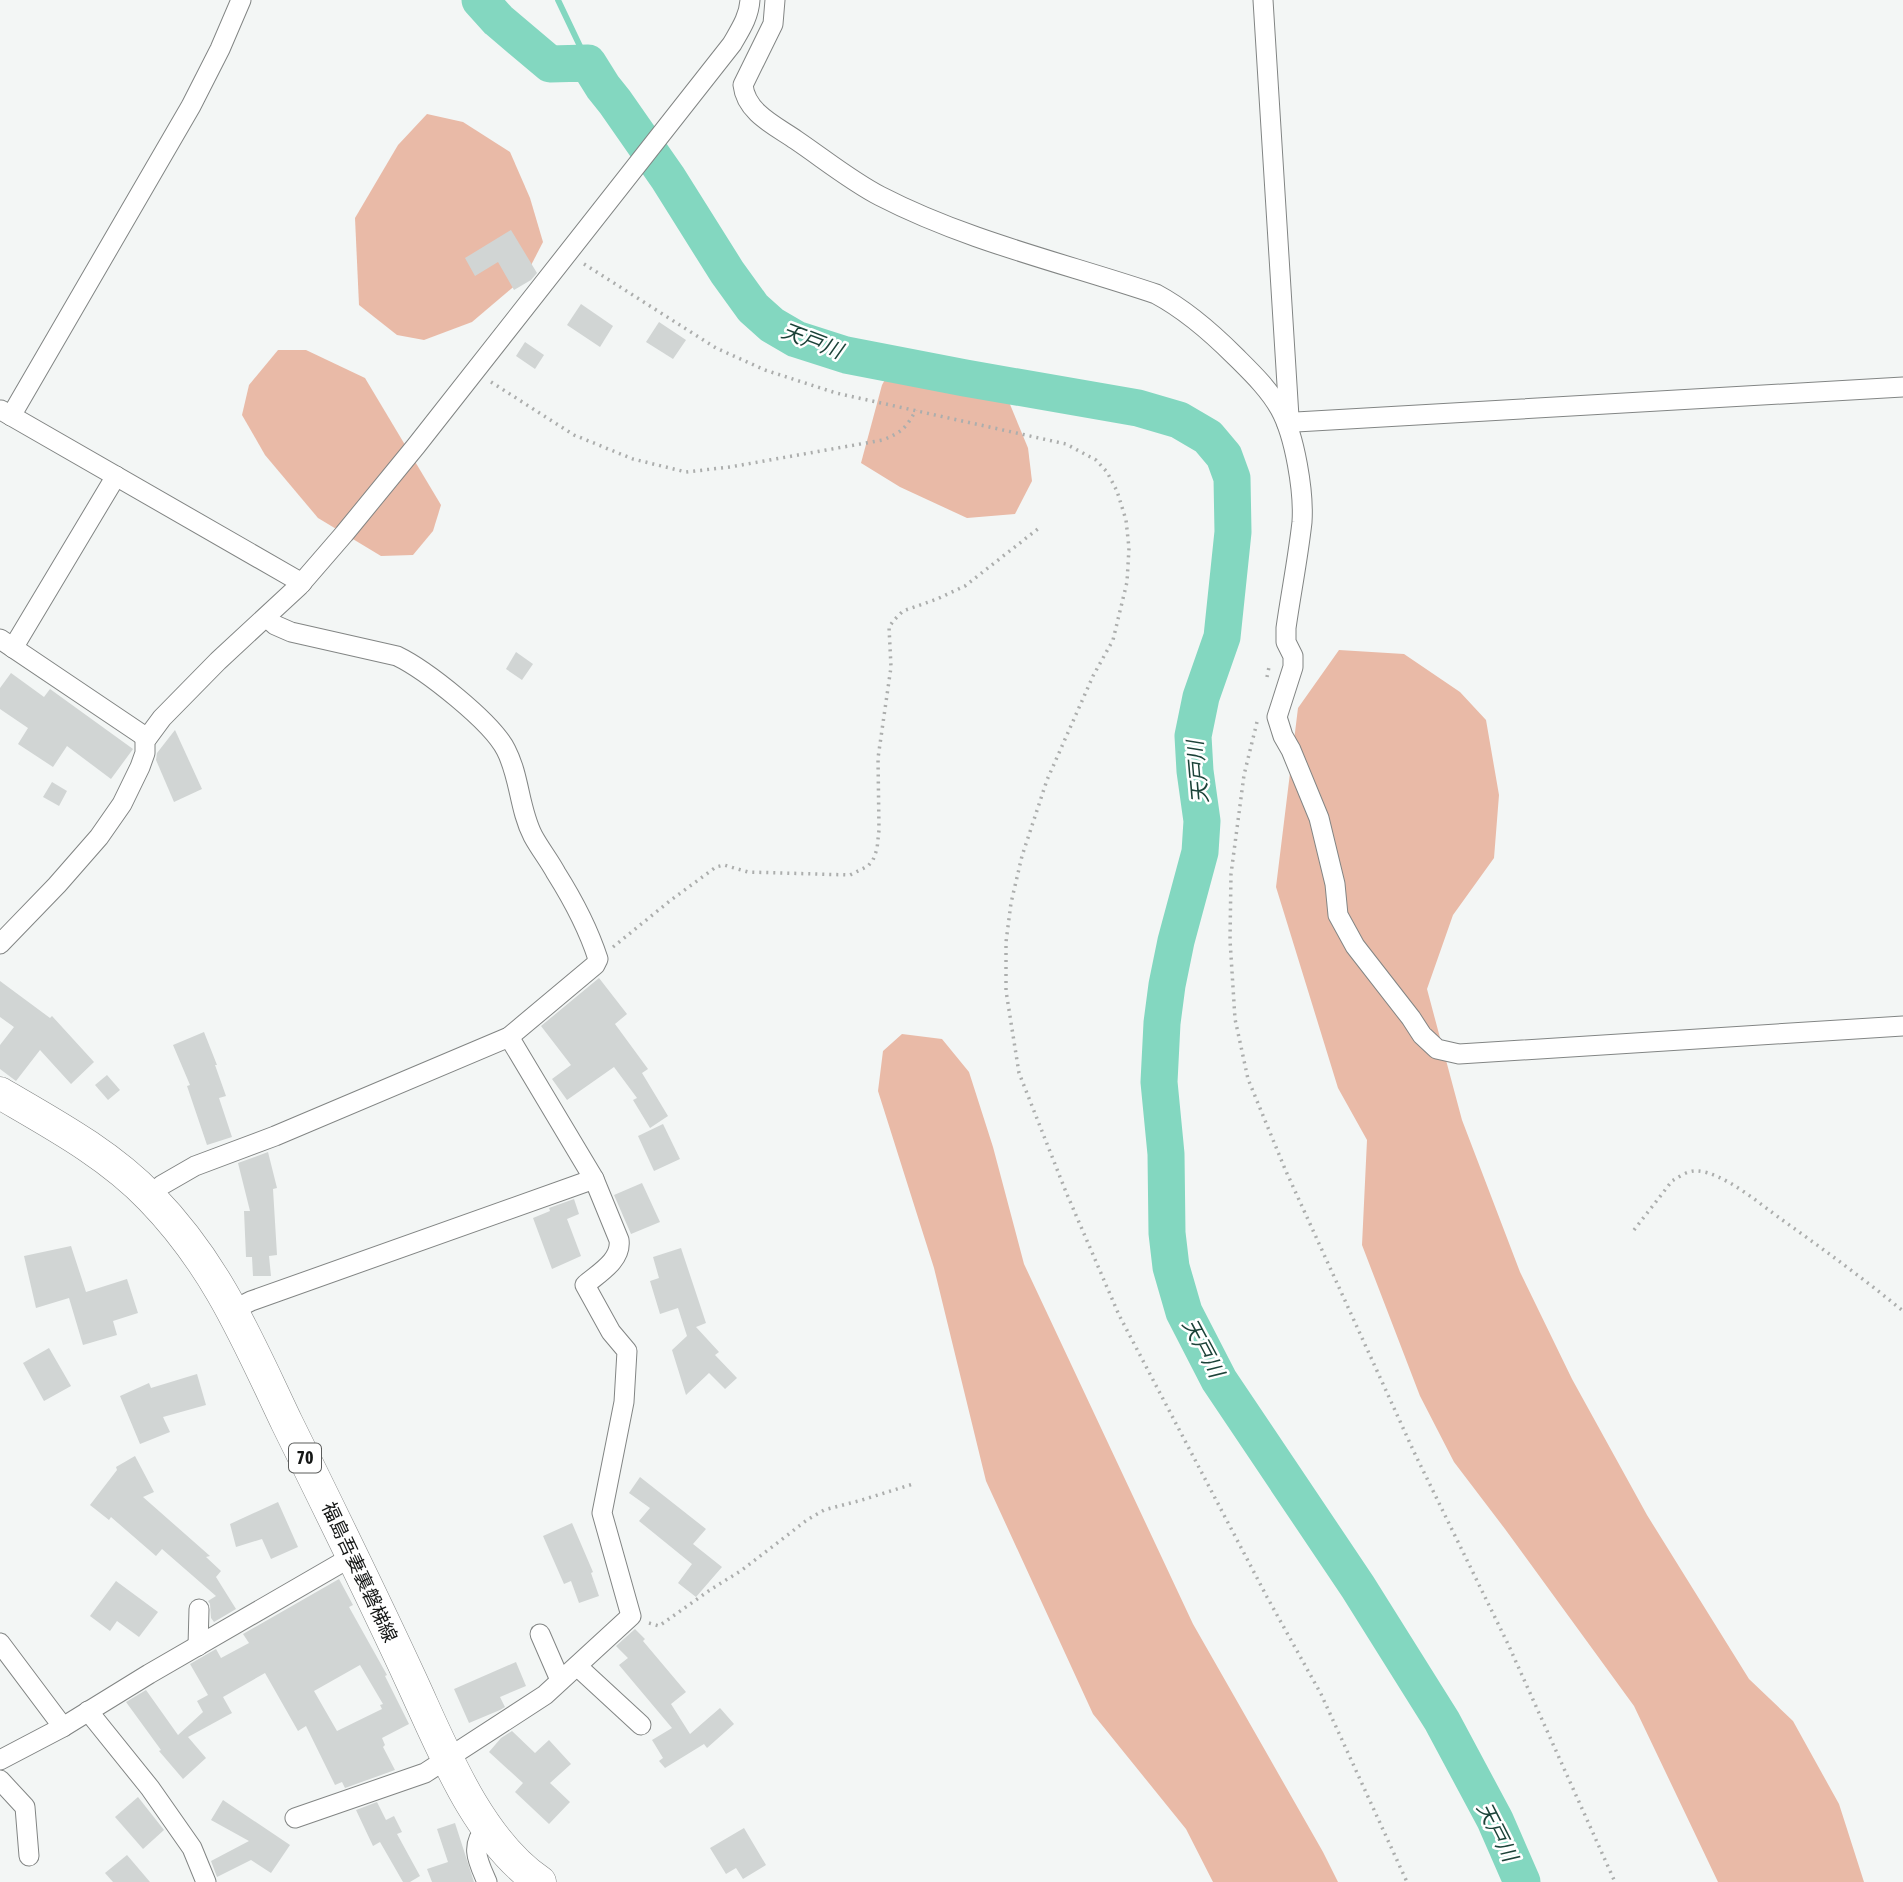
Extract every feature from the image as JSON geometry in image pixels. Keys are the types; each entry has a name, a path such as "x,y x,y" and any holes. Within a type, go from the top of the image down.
{"main road":[{"name":"福島吾妻裏磐梯線","path":"0,1093 60,1128 113,1164 149,1196 183,1232 214,1277 245,1333 447,1758 477,1814 505,1850 540,1882"}],"street":[{"path":"242,0 191,106 6,413 302,583"},
{"path":"0,944 99,837 122,804 145,754 145,741 162,718 302,583 474,372 732,44 743,25 750,0"},
{"path":"775,0 773,24 743,85 744,93 754,110 879,196 965,232 1156,294 1174,304 1208,330 1250,372 1280,408 1287,424 1296,463 1302,521 1286,628 1286,642 1293,656 1293,667 1277,717 1319,818 1342,925 1354,946 1430,1043 1445,1052 1459,1054 1903,1026"},
{"path":"1263,0 1289,417 1287,424"},
{"path":"1287,424 1903,387"},
{"path":"116,476 7,643 147,738"},
{"path":"149,1196 162,1185 195,1166 275,1136 509,1037 595,965 598,959 591,937 572,900 527,823 514,772 506,750 495,734 460,700 408,661 397,656 290,632 266,617"},
{"path":"295,1818 425,1773 545,1695 631,1616 603,1513 624,1402 627,1351 611,1332 585,1285 610,1264 620,1248 619,1240 594,1179 509,1037"},
{"path":"233,1310 251,1301 594,1179"},
{"path":"0,1760 62,1727 353,1556"},
{"path":"198,1646 199,1609"},
{"path":"540,1634 560,1680"},
{"path":"0,1643 62,1727"},
{"path":"577,1666 641,1725"},
{"path":"88,1711 150,1788 192,1848 206,1882"},
{"path":"0,1780 25,1807 29,1856"},
{"path":"487,1827 476,1844 476,1852 487,1882"}],"path":[{"path":"572,248 716,348 765,370 836,393 1066,444 1096,460 1118,491 1126,520 1129,548 1126,582 1113,640 1047,780 1023,856 1012,903 1006,942 1006,991 1019,1073 1119,1315 1321,1694 1407,1882"},
{"path":"474,372 574,435 633,459 686,472 730,467 883,440 899,433 908,425 916,410"},
{"path":"598,959 716,867 724,865 748,872 849,875 868,866 873,860 878,839 878,758 891,667 889,627 903,611 937,600 965,586 1039,527"},
{"path":"1266,680 1269,667"},
{"path":"1257,721 1244,775 1231,874 1230,940 1235,1019 1248,1079 1285,1168 1408,1440 1508,1644 1615,1882"},
{"path":"1634,1230 1672,1181 1696,1171 1705,1173 1733,1184 1852,1269 1903,1311"},
{"path":"631,1616 659,1626 824,1510 913,1484"}],"shaded area":[{"path":"427,114 463,122 510,152 530,198 543,242 525,277 472,322 424,340 397,335 359,305 355,218 398,145"},
{"path":"278,350 306,350 365,378 441,505 433,531 413,555 381,556 318,518 265,455 242,415 249,385"},
{"path":"931,357 976,375 1009,402 1028,448 1032,481 1015,514 967,518 900,487 861,463 882,385 895,362"},
{"path":"1339,650 1404,654 1460,692 1486,720 1499,795 1494,858 1453,915 1427,989 1462,1120 1520,1272 1572,1379 1647,1515 1749,1679 1793,1721 1839,1804 1864,1882 1718,1882 1634,1706 1454,1462 1420,1396 1362,1245 1367,1140 1338,1088 1276,887 1298,708"},
{"path":"902,1034 942,1039 969,1072 993,1147 1024,1264 1193,1624 1338,1882 1213,1882 1186,1829 1093,1714 986,1481 934,1268 878,1091 883,1051"}],"building":[{"path":"511,230 537,273 514,290 498,262 475,276 465,258"},
{"path":"581,304 613,326 600,347 567,325"},
{"path":"659,322 686,340 673,359 646,342"},
{"path":"525,342 544,355 535,369 516,356"},
{"path":"516,652 533,664 522,680 506,669"},
{"path":"11,673 44,697 50,689 133,749 111,779 67,746 53,767 18,744 28,728 0,709 0,688"},
{"path":"175,730 202,789 174,802 156,760 157,753"},
{"path":"52,782 67,791 59,806 43,797"},
{"path":"599,978 627,1014 615,1024 648,1069 642,1073 668,1116 650,1128 633,1100 637,1098 614,1067 567,1100 552,1079 571,1065 541,1026"},
{"path":"0,981 50,1018 52,1016 94,1062 71,1084 40,1050 16,1081 0,1069 0,1045 14,1027 0,1017"},
{"path":"204,1032 226,1096 219,1098 232,1137 207,1145 187,1086 190,1085 173,1045"},
{"path":"107,1075 120,1090 108,1100 95,1085"},
{"path":"663,1124 680,1159 654,1171 638,1136"},
{"path":"268,1152 277,1188 273,1189 277,1255 269,1256 271,1276 253,1276 252,1257 246,1257 244,1211 250,1211 238,1163"},
{"path":"642,1183 660,1222 631,1234 614,1195"},
{"path":"574,1199 579,1214 567,1219 581,1256 552,1269 533,1218 550,1211 549,1208"},
{"path":"71,1246 86,1292 127,1279 138,1313 113,1321 117,1335 83,1345 69,1298 36,1308 24,1256"},
{"path":"681,1248 706,1323 696,1327 719,1352 715,1355 737,1378 725,1389 709,1373 686,1395 672,1350 687,1336 678,1308 660,1314 650,1281 659,1278 653,1257"},
{"path":"49,1348 71,1386 44,1401 23,1363"},
{"path":"197,1374 206,1405 163,1417 170,1432 140,1444 120,1396 149,1383 151,1388"},
{"path":"135,1456 154,1492 143,1497 210,1556 206,1557 221,1571 216,1577 236,1609 214,1622 208,1601 216,1596 162,1549 156,1556 111,1517 109,1520 90,1505 117,1470 116,1467"},
{"path":"640,1477 706,1529 693,1544 722,1567 696,1597 678,1583 692,1564 639,1521 650,1508 629,1493"},
{"path":"278,1502 298,1547 271,1559 262,1539 236,1547 230,1524"},
{"path":"572,1523 593,1572 591,1573 599,1596 579,1603 571,1581 564,1584 543,1536"},
{"path":"339,1579 353,1605 349,1607 387,1675 385,1676 409,1724 382,1738 385,1745 383,1747 395,1770 345,1788 342,1782 335,1785 306,1726 298,1731 265,1673 223,1697 232,1713 188,1737 206,1758 183,1779 159,1751 161,1750 126,1702 146,1690 178,1735 203,1712 197,1701 208,1695 190,1664 216,1649 221,1658 249,1643 243,1634","holes":["360,1665 383,1704 380,1705 382,1709 337,1731 314,1691"]},
{"path":"116,1581 158,1612 139,1637 117,1621 110,1631 90,1616"},
{"path":"635,1629 686,1692 671,1704 690,1734 720,1708 734,1724 707,1748 704,1744 665,1768 659,1761 663,1758 652,1740 672,1728 619,1665 628,1658 616,1646"},
{"path":"516,1662 526,1686 500,1697 505,1707 469,1723 454,1689"},
{"path":"512,1731 535,1753 549,1740 571,1764 550,1783 570,1802 549,1824 515,1792 523,1783 489,1752 501,1738"},
{"path":"138,1797 164,1830 143,1849 115,1817"},
{"path":"223,1800 290,1845 271,1873 251,1860 217,1877 211,1861 249,1841 211,1820"},
{"path":"377,1802 386,1820 394,1816 402,1832 397,1834 420,1876 410,1882 403,1882 380,1842 373,1846 356,1810"},
{"path":"455,1823 474,1882 432,1882 427,1869 448,1862 437,1829"},
{"path":"744,1828 766,1865 743,1879 736,1868 726,1874 710,1848"},
{"path":"127,1855 150,1882 113,1882 105,1873"}],"waterway":[{"name":"天戸川","path":"480,0 498,20 550,64 588,63 668,178 727,272 753,308 772,325 796,339 846,355 1138,408 1179,420 1208,437 1224,456 1232,478 1233,532 1222,637 1201,697 1193,736 1202,821 1200,852 1176,941 1162,1023 1159,1082 1166,1154 1167,1233 1171,1267 1184,1312 1219,1380 1358,1587 1442,1721 1495,1820 1522,1882"},
{"path":"558,0 588,63"}]}
